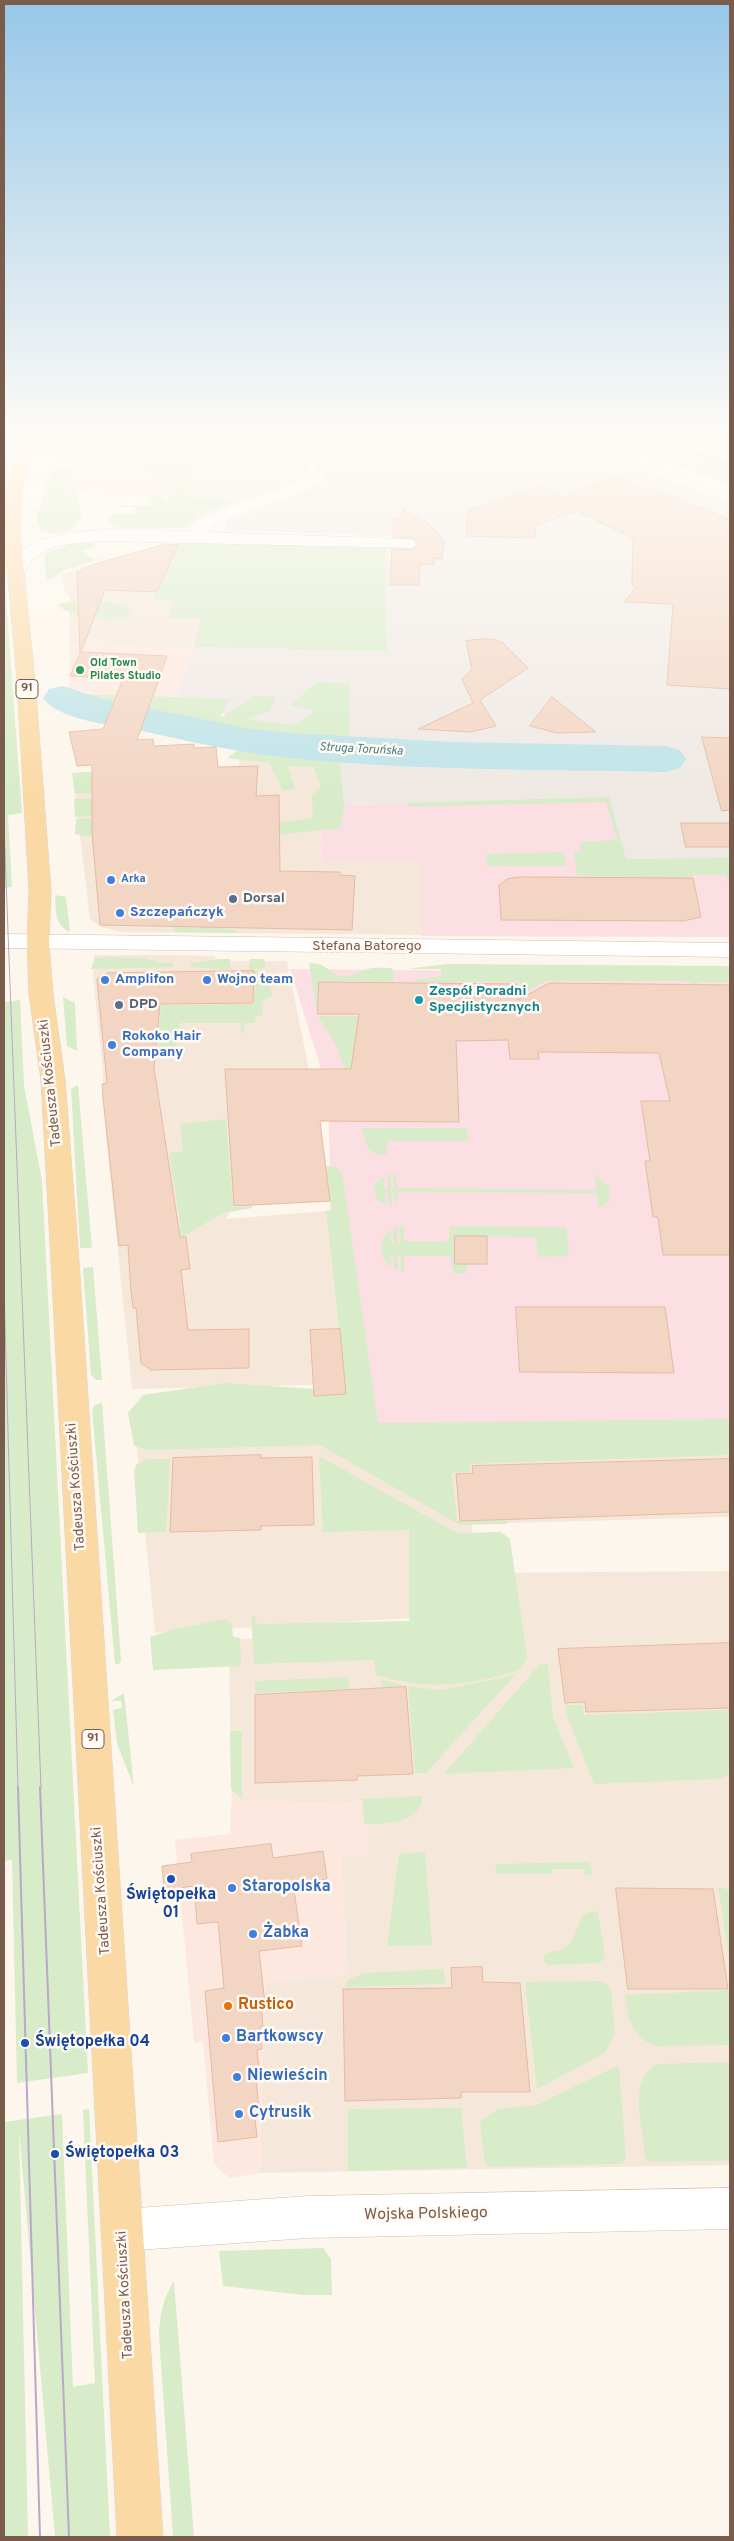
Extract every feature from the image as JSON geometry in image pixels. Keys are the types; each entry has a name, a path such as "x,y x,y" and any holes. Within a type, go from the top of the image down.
{"main road":[{"name":"Tadeusza Kościuszki","path":"14,559 26,680 39,870 38,942 41,994 53,1080 63,1223 70,1390 123,2230 140,2537"}],"street":[{"path":"15,574 24,559"},
{"name":"Stefana Batorego","path":"4,941 730,950"},
{"name":"Wojska Polskiego","path":"123,2230 308,2217 730,2208"}],"shaded area":[{"path":"114,559 171,559 154,600 174,602 168,618 202,618 194,647 70,644 70,595 66,594 61,574"},
{"path":"385,559 730,559 730,858 626,859 407,803 344,805 340,762 232,715 191,707 175,698 194,647 387,651"},
{"path":"70,644 194,647 175,698 117,696 69,689"},
{"path":"240,756 340,762 344,805 319,806 322,862 421,861 422,935 120,932 101,927 90,919 75,794 236,788"},
{"path":"609,797 626,859 722,858 730,888 730,937 421,936 421,861 322,862 319,806"},
{"path":"94,955 215,956 215,961 287,961 309,1070 226,1219 326,1211 345,1384 132,1389 102,1097 104,1097 102,1062 93,975"},
{"path":"290,969 730,973 730,1428 353,1437 326,1211 331,1210 328,1091"},
{"path":"730,1428 730,1517 472,1524 472,1573 730,1571 730,2165 260,2173 265,1983 347,1975 341,1856 366,1801 336,1803 246,1801 236,1796 231,1789 229,1639 473,1639 412,1572 409,1618 155,1633 136,1440"},
{"path":"232,1782 236,1795 246,1801 336,1803 367,1801 367,1856 341,1856 347,1975 265,1983 260,2173 229,2178 214,2164 203,2041 194,2043 175,1840 230,1834"}],"green space":[{"path":"44,559 102,559 67,569 47,581"},
{"path":"170,559 385,559 387,651 194,647 201,619 168,618 174,602 153,600"},
{"path":"4,571 22,813 8,815 12,887 4,888"},
{"path":"61,603 114,603 128,608 132,612 117,619 107,620 73,614 58,606"},
{"path":"317,682 349,683 350,754 451,760 452,765 340,762 344,805 341,828 219,841 236,828 313,818 312,795 321,786 313,767 288,766 295,789 283,791 269,763 227,758 244,745 82,714 64,693 229,699 220,718 255,696 276,697 269,712 246,719 295,725 314,711 291,705"},
{"path":"101,771 141,791 75,794 72,773"},
{"path":"609,797 626,859 730,858 730,888 726,875 693,875 692,877 577,876 574,852 582,851 580,842 617,840 606,802 411,807 407,803"},
{"path":"92,798 92,816 75,817 74,799"},
{"path":"92,818 123,834 84,836 75,834 76,819"},
{"path":"564,852 566,866 487,866 486,855 489,854"},
{"path":"55,895 66,897 70,932 58,921"},
{"path":"202,924 235,930 240,933 173,932 174,927 201,928"},
{"path":"103,957 145,958 161,963 173,963 173,967 91,969 95,959"},
{"path":"230,959 230,970 190,967 191,963"},
{"path":"250,959 264,959 266,967 257,970 258,984 270,986 272,995 261,1002 263,1015 255,1016 256,1023 245,1023 243,1034 241,1033 241,1023 180,1023 175,1058 104,1059 157,1057 161,1005 254,1004 254,970 249,970"},
{"path":"309,963 322,965 335,974 344,976 353,975 370,968 391,968 394,971 394,982 318,981 317,1012"},
{"path":"447,964 730,966 730,983 699,982 698,986 686,981 546,981 521,994 519,982 415,982 415,980 441,976 441,969 406,969"},
{"path":"63,997 75,1003 77,1051 67,1046"},
{"path":"20,1000 24,1085 42,1181 88,2073 17,2083 12,1860 4,1861 4,1002"},
{"path":"318,1016 418,1016 419,1026 356,1026 355,1099 336,1045"},
{"path":"78,1085 92,1248 80,1248 71,1089"},
{"path":"226,1119 233,1207 252,1206 252,1208 223,1213 179,1239 173,1231 181,1230 169,1153 183,1151 180,1124"},
{"path":"361,1128 467,1128 468,1141 387,1141 386,1155 376,1154 369,1150"},
{"path":"326,1166 335,1167 342,1172 378,1423 730,1419 730,1455 469,1464 470,1472 452,1473 457,1521 507,1520 507,1524 460,1525 320,1445 148,1450 134,1446 128,1413 143,1395 225,1383 314,1389 314,1396 346,1394 326,1211 331,1210"},
{"path":"396,1173 397,1188 596,1190 595,1175 609,1186 610,1198 603,1207 598,1207 597,1193 398,1192 397,1207 393,1192 392,1206 389,1205 387,1192 384,1192 387,1205 377,1200 374,1185 384,1176 384,1189 388,1189 387,1175 391,1174 391,1189 394,1190 393,1174"},
{"path":"404,1226 404,1241 449,1242 450,1226 566,1227 569,1256 538,1257 536,1237 455,1236 455,1263 468,1264 466,1273 453,1273 451,1256 404,1256 404,1272 401,1272 401,1255 398,1256 398,1270 394,1268 393,1255 391,1256 391,1267 384,1259 382,1243 391,1230 391,1244 393,1244 393,1229 398,1227 397,1243 400,1243 399,1227"},
{"path":"93,1267 102,1380 96,1380 91,1375 83,1268"},
{"path":"102,1403 121,1660 119,1664 115,1664 92,1410 95,1405"},
{"path":"319,1456 457,1533 501,1532 510,1539 527,1657 520,1670 465,1683 432,1685 376,1675 374,1660 254,1664 251,1616 255,1616 257,1624 409,1621 409,1530 323,1532"},
{"path":"146,1459 170,1459 166,1532 138,1533 134,1471 136,1465"},
{"path":"226,1619 232,1624 233,1637 240,1638 241,1666 153,1670 150,1637 171,1630"},
{"path":"540,1664 548,1664 553,1717 574,1768 444,1774"},
{"path":"515,1675 426,1773 415,1773 408,1687 383,1687 381,1679 404,1686 441,1690"},
{"path":"348,1677 349,1689 255,1693 255,1681"},
{"path":"124,1693 134,1787 117,1744 113,1710 122,1708 121,1701 111,1701"},
{"path":"565,1705 583,1705 584,1715 730,1710 730,1775 718,1779 594,1784 568,1719"},
{"path":"230,1731 242,1731 242,1800 231,1789"},
{"path":"422,1796 416,1812 409,1817 391,1823 364,1824 362,1799"},
{"path":"425,1852 432,1945 387,1946 399,1854"},
{"path":"590,1862 592,1874 585,1875 584,1869 552,1869 553,1874 497,1874 495,1864"},
{"path":"718,1887 730,1890 730,1964"},
{"path":"594,1911 598,1913 605,1956 600,1963 547,1965 544,1961 544,1955 561,1950 567,1946 573,1938 583,1914"},
{"path":"444,1969 445,1984 346,1987 347,1980 364,1973"},
{"path":"599,1981 605,1983 611,1989 615,2033 605,2053 537,2089 525,1982"},
{"path":"730,1990 730,2045 657,2046 648,2042 641,2038 632,2027 625,1995"},
{"path":"730,2062 730,2161 651,2162 645,2158 640,2121 639,2094 647,2072 657,2064"},
{"path":"619,2065 626,2159 620,2164 490,2167 485,2164 480,2122 498,2109 537,2105"},
{"path":"461,2108 467,2168 348,2171 348,2109"},
{"path":"89,2109 110,2537 55,2537 19,2130 28,2537 4,2537 4,2122 62,2114 73,2387 95,2383 83,2110"},
{"path":"323,2248 331,2259 332,2295 305,2295 223,2286 219,2251"},
{"path":"174,2281 194,2537 173,2537 159,2335 163,2306"}],"building":[{"path":"114,559 172,559 157,592 105,590 81,652 167,656 137,740 153,739 154,746 194,744 194,748 216,747 218,767 258,766 256,796 279,795 280,871 340,872 340,875 355,876 352,930 100,925 92,833 92,765 77,766 69,732 103,729 123,679 70,676 80,654 77,572"},
{"path":"391,559 434,559 434,565 420,564 419,585 390,585"},
{"path":"633,559 730,559 730,689 667,685 673,604 624,602 635,589 632,585"},
{"path":"493,639 503,643 528,668 480,700 496,726 471,732 418,729 473,703 462,679 472,669 466,641"},
{"path":"552,697 596,732 557,733 530,726"},
{"path":"702,737 730,738 730,810 722,811"},
{"path":"681,823 730,823 730,847 686,847"},
{"path":"521,877 693,878 701,917 683,921 501,920 499,885 507,879"},
{"path":"254,971 253,1003 160,1004 154,1068 180,1237 186,1237 190,1269 181,1270 188,1330 249,1329 249,1368 151,1370 141,1363 136,1308 133,1308 131,1292 128,1245 119,1246 103,1097 102,1084 107,1083 97,979 108,973"},
{"path":"319,982 517,984 518,1000 549,983 730,985 730,1255 663,1255 658,1217 653,1217 645,1161 650,1161 641,1101 670,1101 659,1053 538,1052 539,1059 510,1059 508,1040 456,1041 459,1122 320,1121 330,1201 234,1206 225,1069 351,1069 359,1014 318,1014"},
{"path":"455,1236 487,1236 487,1264 455,1264"},
{"path":"516,1307 665,1307 674,1373 520,1372"},
{"path":"340,1329 346,1394 314,1396 310,1330"},
{"path":"261,1455 261,1458 312,1457 314,1525 261,1526 261,1530 170,1532 173,1458"},
{"path":"730,1459 730,1512 460,1521 456,1474 473,1473 472,1466"},
{"path":"730,1643 730,1708 586,1712 585,1702 565,1703 558,1649"},
{"path":"406,1687 413,1774 357,1776 357,1780 255,1783 255,1695"},
{"path":"271,1844 273,1858 323,1851 327,1879 293,1883 302,1946 259,1951 265,2004 261,2005 263,2026 260,2027 262,2049 257,2050 260,2078 256,2079 259,2110 254,2110 257,2137 218,2142 205,1991 224,1988 218,1922 197,1924 194,1886 164,1890 162,1866 192,1862 191,1854"},
{"path":"616,1888 713,1889 728,1989 628,1989"},
{"path":"482,1967 483,1982 520,1983 530,2092 461,2092 461,2098 345,2101 343,1989 452,1988 451,1968"}],"waterway":[{"name":"Struga Toruńska","path":"63,698 96,710 252,741 291,746 453,755 665,759"}],"tram line":[{"path":"4,828 41,1788"},
{"path":"4,1289 18,1788"},
{"path":"18,1787 40,2537"},
{"path":"40,1787 69,2537"}],"place":[{"name":"Old Town Pilates Studio","path":"80,670"},
{"name":"Arka","path":"111,880"},
{"name":"Dorsal","path":"233,899"},
{"name":"Szczepańczyk","path":"120,913"},
{"name":"Amplifon","path":"105,980"},
{"name":"Wojno team","path":"207,980"},
{"name":"Zespół Poradni Specjlistycznych","path":"419,1000"},
{"name":"DPD","path":"119,1005"},
{"name":"Rokoko Hair Company","path":"112,1045"},
{"name":"Świętopełka 01","path":"171,1879"},
{"name":"Staropolska","path":"232,1888"},
{"name":"Żabka","path":"253,1934"},
{"name":"Rustico","path":"228,2006"},
{"name":"Bartkowscy","path":"226,2038"},
{"name":"Świętopełka 04","path":"25,2043"},
{"name":"Niewieścin","path":"237,2077"},
{"name":"Cytrusik","path":"239,2114"},
{"name":"Świętopełka 03","path":"55,2154"}]}
